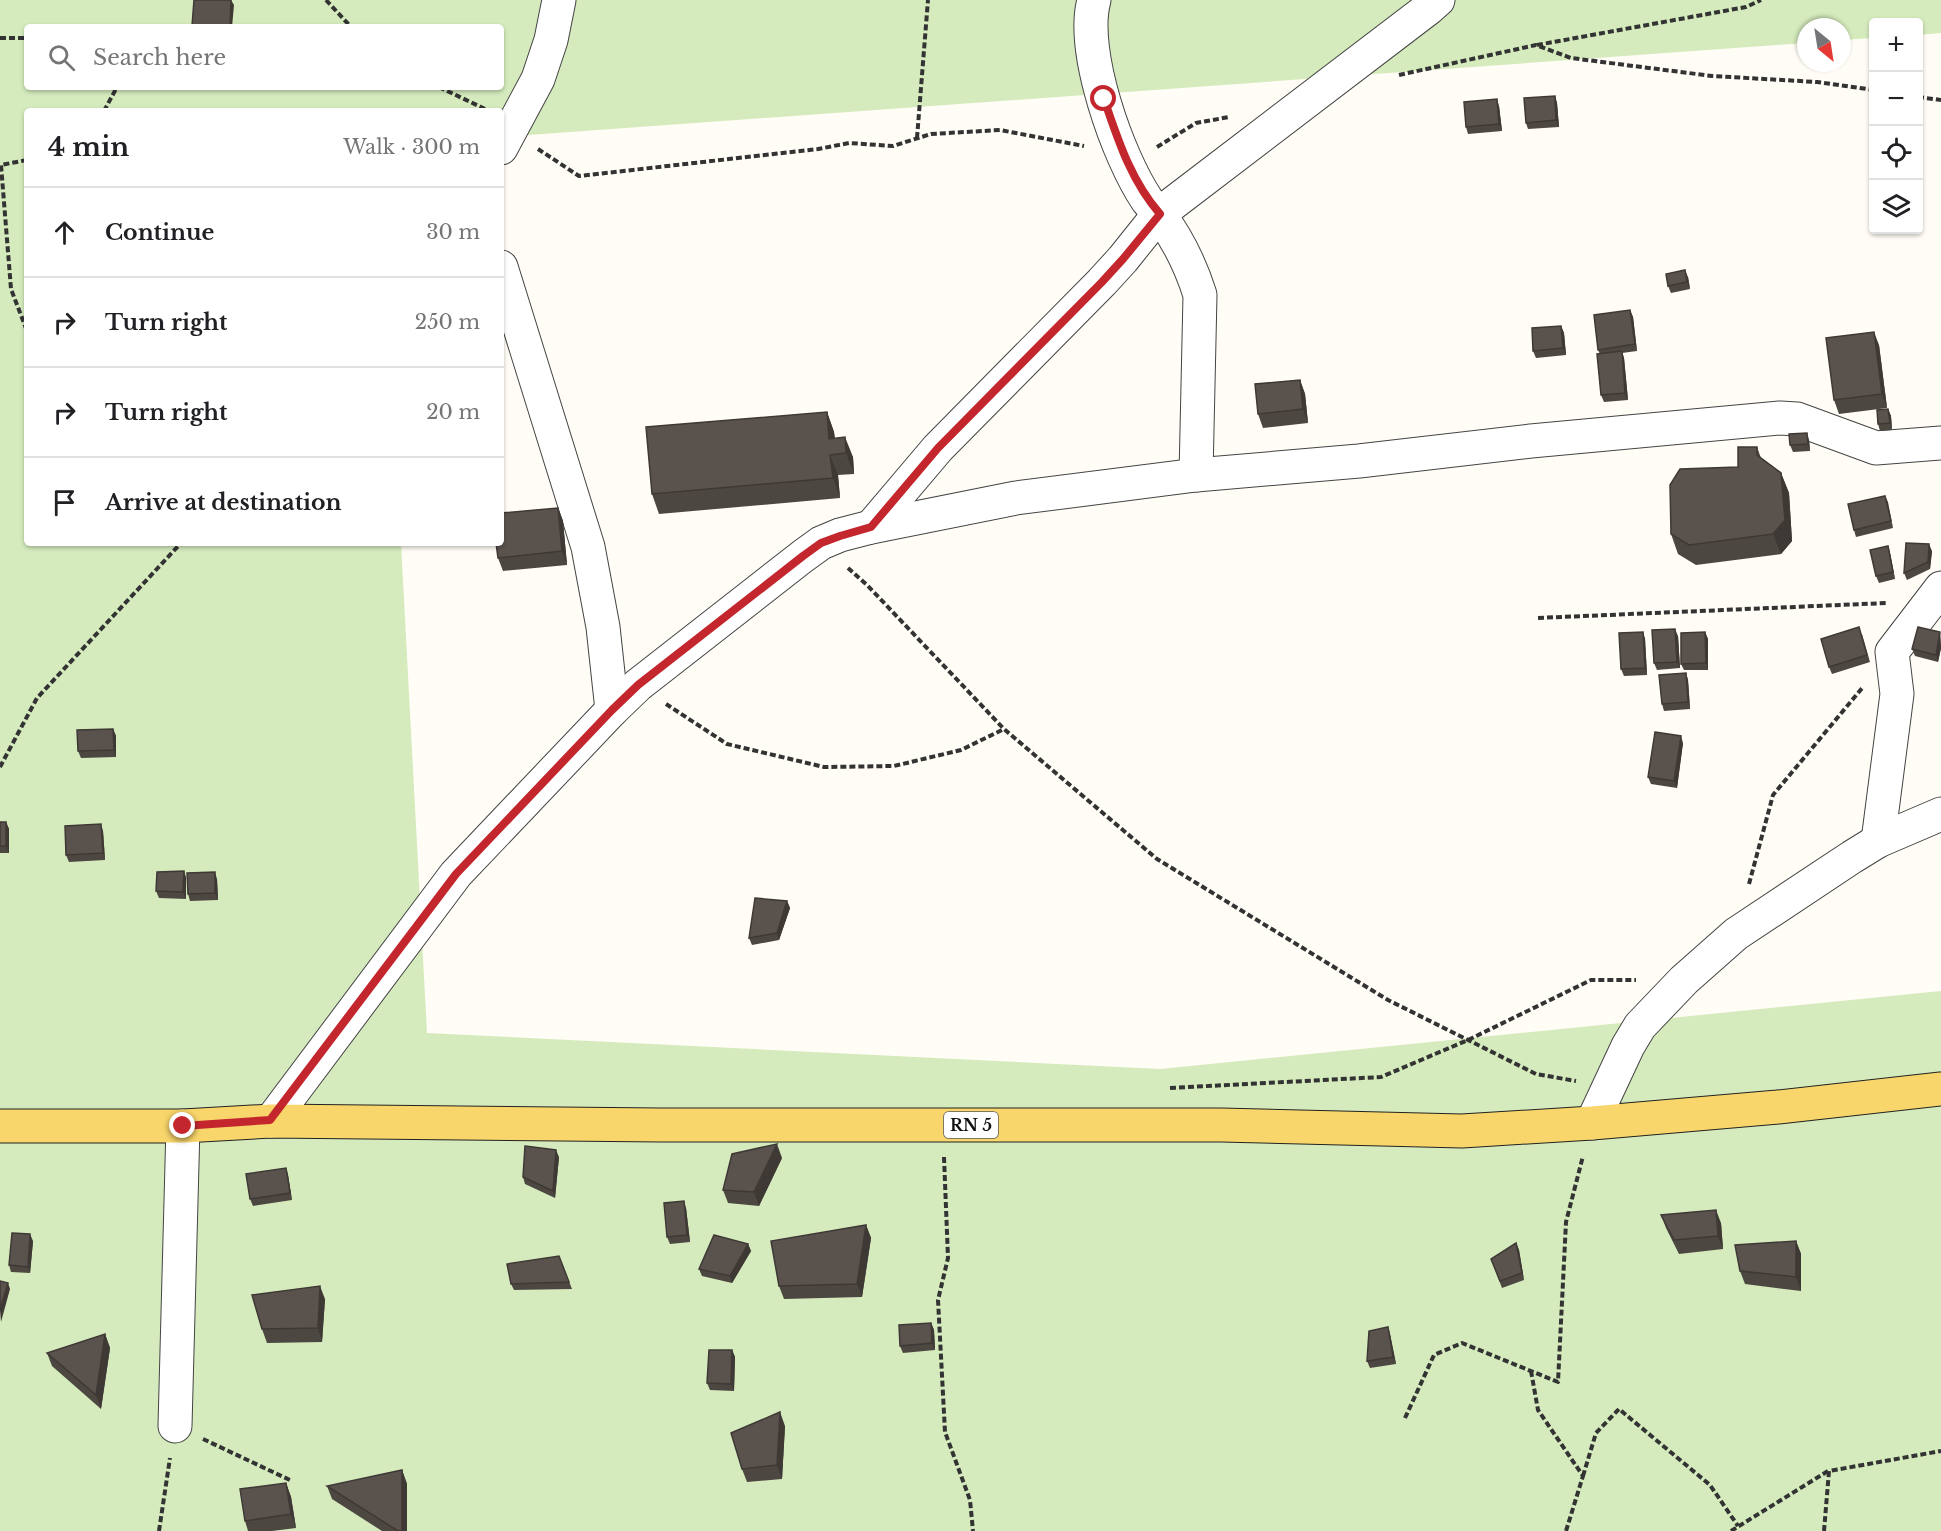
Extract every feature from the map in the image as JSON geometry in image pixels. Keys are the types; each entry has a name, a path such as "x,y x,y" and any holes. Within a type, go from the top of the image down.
{"main road":[{"name":"RN 5","path":"0,1126 183,1126 270,1120 661,1125 1221,1125 1462,1131 1592,1123 1778,1107 1941,1089"}],"street":[{"path":"504,125 538,79 551,40 559,0"},
{"path":"1094,0 1092,32 1094,65 1122,152 1147,199 1160,214 1191,268 1200,295 1196,475"},
{"path":"871,527 938,448 1102,282 1160,214 1438,0"},
{"path":"504,277 588,547 603,627 612,710"},
{"path":"270,1120 456,874 612,710 638,685 821,543 871,527 1016,498 1196,475 1780,418 1797,419 1876,448 1941,443"},
{"path":"1878,841 1898,694 1892,652 1941,588"},
{"path":"1592,1123 1628,1046 1640,1026 1684,980 1736,934 1852,857 1878,841 1941,814"},
{"path":"175,1426 183,1126"}],"path":[{"path":"326,0 348,24"},
{"path":"917,138 928,0"},
{"path":"1398,75 1536,45 1746,7 1761,0"},
{"path":"0,38 24,38"},
{"path":"1536,45 1571,58 1712,76 1817,82 1869,89"},
{"path":"106,108 115,90"},
{"path":"443,90 469,108"},
{"path":"1923,98 1941,100"},
{"path":"504,132 579,176 818,149 849,143 893,146 931,134 1000,130 1122,152 1156,147 1196,123 1231,117"},
{"path":"24,161 1,165 11,289 24,323"},
{"path":"821,543 867,585 1004,729 1157,859 1388,1000 1536,1074 1608,1087"},
{"path":"0,767 37,698 178,546"},
{"path":"1538,618 1896,603"},
{"path":"1736,934 1773,795 1892,652"},
{"path":"638,685 727,744 824,767 894,766 961,750 1004,729"},
{"path":"1170,1088 1381,1077 1468,1040 1592,980 1684,980"},
{"path":"1405,1418 1434,1355 1462,1343 1558,1382 1566,1222 1592,1123"},
{"path":"943,1125 948,1258 938,1300 945,1432 970,1500 973,1531"},
{"path":"1531,1371 1538,1410 1584,1476"},
{"path":"1566,1531 1596,1433 1619,1409 1710,1485 1738,1527"},
{"path":"159,1531 175,1426 292,1481"},
{"path":"1731,1531 1829,1471 1941,1451"},
{"path":"1824,1531 1829,1471"}],"green space":[{"path":"0,0 1941,0 1941,33 1923,35 1923,18 1869,18 1869,38 1851,39 1851,18 1797,18 1797,44 504,137 504,108 24,108 24,546 401,546 427,1033 1160,1069 1941,991 1941,1531 0,1531"}],"building":[{"path":"194,0 231,0 230,24 192,24"},
{"path":"1555,96 1556,120 1526,123 1524,98"},
{"path":"1497,99 1499,124 1466,127 1464,102"},
{"path":"1685,270 1687,282 1668,286 1666,274"},
{"path":"1630,310 1635,344 1598,350 1594,315"},
{"path":"1561,326 1563,348 1533,351 1532,328"},
{"path":"1874,332 1882,394 1834,400 1826,338"},
{"path":"1622,351 1625,393 1601,395 1597,354"},
{"path":"1300,380 1303,409 1258,414 1255,384"},
{"path":"1888,409 1890,423 1878,424 1877,410"},
{"path":"827,412 829,439 845,437 846,453 830,455 833,478 652,494 646,427"},
{"path":"1807,433 1808,444 1790,445 1789,434"},
{"path":"1738,447 1757,447 1757,455 1781,473 1785,520 1773,534 1689,545 1671,534 1670,485 1680,469 1738,467"},
{"path":"1885,496 1891,521 1854,530 1848,504"},
{"path":"558,508 562,551 498,558 496,546 504,546 504,513"},
{"path":"1906,543 1929,544 1928,562 1904,573"},
{"path":"1888,546 1893,572 1876,576 1870,550"},
{"path":"1859,627 1867,655 1829,667 1821,639"},
{"path":"1918,627 1940,632 1936,655 1912,649"},
{"path":"1675,629 1677,662 1654,663 1652,630"},
{"path":"1643,632 1645,668 1621,669 1619,633"},
{"path":"1705,632 1706,663 1681,664 1681,633"},
{"path":"1686,673 1688,702 1662,704 1659,675"},
{"path":"113,729 114,750 78,751 77,730"},
{"path":"1655,732 1681,736 1674,781 1648,777"},
{"path":"0,822 6,822 6,846 0,846"},
{"path":"101,824 103,853 66,855 65,826"},
{"path":"184,871 183,892 156,891 157,872"},
{"path":"215,872 215,893 188,894 187,873"},
{"path":"755,898 787,901 777,933 749,938"},
{"path":"777,1144 754,1192 723,1190 732,1154"},
{"path":"525,1146 556,1150 553,1191 523,1177"},
{"path":"286,1168 290,1193 250,1199 246,1174"},
{"path":"684,1201 687,1235 667,1237 664,1203"},
{"path":"1716,1210 1718,1236 1674,1240 1661,1215"},
{"path":"866,1225 857,1284 779,1286 771,1241"},
{"path":"12,1233 30,1234 28,1267 9,1265"},
{"path":"714,1235 748,1244 730,1276 699,1269"},
{"path":"1796,1241 1796,1277 1740,1271 1735,1245"},
{"path":"1516,1243 1522,1273 1500,1281 1491,1259"},
{"path":"559,1256 569,1282 511,1284 507,1264"},
{"path":"0,1281 8,1283 0,1310"},
{"path":"320,1286 318,1328 262,1329 252,1295"},
{"path":"931,1323 932,1343 900,1346 899,1325"},
{"path":"1388,1327 1393,1357 1367,1361 1369,1331"},
{"path":"105,1334 96,1395 47,1353"},
{"path":"709,1350 732,1350 731,1384 707,1383"},
{"path":"780,1412 777,1465 742,1469 731,1433"},
{"path":"402,1470 402,1531 398,1531 327,1486"},
{"path":"286,1483 291,1514 245,1521 240,1489"}],"route":[{"path":"183,1126 270,1120 456,874 612,710 638,685 821,543 871,527 938,448 1123,259 1160,214 1147,199 1122,152 1104,99"}]}
